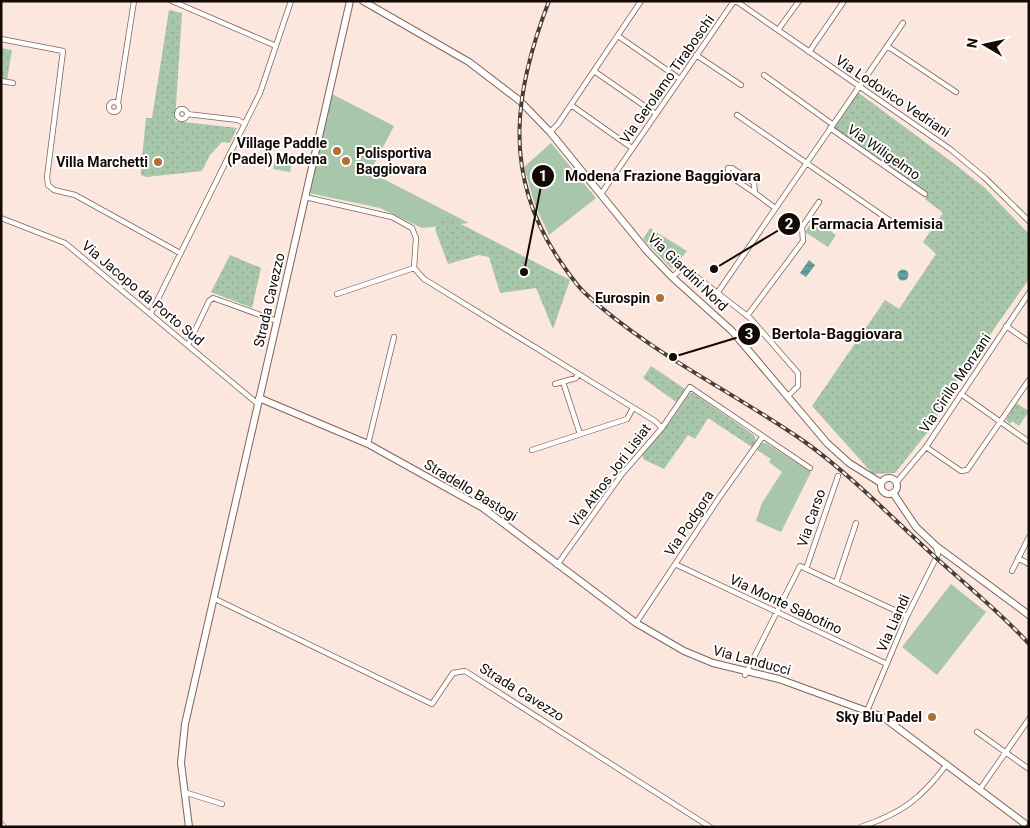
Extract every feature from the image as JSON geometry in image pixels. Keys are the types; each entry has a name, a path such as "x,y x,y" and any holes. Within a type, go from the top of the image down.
{"street":[{"path":"116,102 134,1"},
{"path":"172,1 276,46"},
{"path":"180,1 187,6"},
{"path":"187,6 193,1"},
{"path":"151,313 260,93 291,1"},
{"path":"550,132 571,105 641,1"},
{"name":"Via Lodovico Vedriani","path":"735,1 955,153 1029,221"},
{"name":"Via Gerolamo Tiraboschi","path":"601,194 696,54 735,1"},
{"path":"778,30 799,1"},
{"path":"809,52 844,1"},
{"name":"Strada Cavezzo","path":"189,827 181,763 183,737 349,4 367,2"},
{"name":"Via Giardini Nord","path":"367,2 444,47 490,77 520,100 550,132 635,236 672,277 732,331 827,443 849,463 881,483 883,492 887,494 893,493 916,527 936,546 1029,616"},
{"path":"718,292 858,86 904,23"},
{"path":"618,36 680,79"},
{"path":"1,39 63,51 48,185 54,190 75,195 180,254"},
{"path":"887,46 956,92"},
{"path":"696,54 742,85"},
{"path":"594,71 656,114"},
{"name":"Via Wiligelmo","path":"764,75 925,194"},
{"path":"1,81 13,83"},
{"path":"571,105 632,148"},
{"path":"187,114 238,120 245,124"},
{"path":"737,115 889,220"},
{"path":"755,193 754,183 732,168 728,168 728,175 775,208"},
{"path":"305,197 392,217 412,228 416,238 414,268 337,294"},
{"path":"747,316 803,241 802,227 819,202"},
{"name":"Via Jacopo da Porto Sud","path":"1,218 65,243 259,401"},
{"path":"672,277 684,267 747,316 798,374 798,386 788,396"},
{"name":"Via Athos Jori Lisiat","path":"414,268 424,279 633,408 662,428 622,474 557,565"},
{"name":"Via Cirillo Monzani","path":"896,483 926,447 1029,293"},
{"path":"188,345 209,301 213,298 277,322"},
{"path":"1006,326 1029,342"},
{"path":"368,444 394,337"},
{"path":"555,384 576,378 578,374"},
{"path":"926,447 964,471 1029,380"},
{"path":"563,382 580,434"},
{"path":"662,428 690,387 810,468"},
{"path":"960,394 1029,442"},
{"name":"Stradello Bastogi","path":"259,401 368,444 483,508 557,565"},
{"name":"Via Athos Jori Lisiat","path":"532,450 627,419 633,408"},
{"name":"Via Podgora","path":"636,623 763,436"},
{"name":"Via Carso","path":"746,673 800,566 806,569 838,476"},
{"path":"881,483 890,478 896,483 893,493"},
{"path":"836,583 856,522"},
{"path":"1012,571 1029,537"},
{"name":"Via Liandi","path":"867,711 907,616 938,554 936,546"},
{"path":"1018,558 1029,564"},
{"name":"Via Monte Sabotino","path":"675,564 887,664"},
{"name":"Via Landucci","path":"557,565 636,623 684,651 704,660 746,673 779,679 883,717 1025,823"},
{"path":"806,569 907,616"},
{"name":"Strada Cavezzo","path":"213,598 432,704 453,673 465,671 710,827"},
{"path":"980,789 1028,722"},
{"path":"977,732 1029,769"},
{"path":"862,827 888,818 910,805 930,787 947,764"},
{"path":"184,792 222,804"}],"green space":[{"path":"169,10 182,13 175,121 237,128 230,143 222,142 210,155 202,171 146,177 141,175 141,169 146,118 152,118"},
{"path":"1,48 12,50 7,80 1,79"},
{"path":"856,91 985,188 1029,234 1029,279 957,382 927,433 895,473 873,474 812,406 885,300 899,309 936,254 923,242 943,213 925,199 928,195 829,128"},
{"name":"Polisportiva Baggiovara","path":"332,94 394,126 370,172 469,223 422,228 380,208 309,193"},
{"path":"551,143 596,198 549,235 535,205 524,167"},
{"path":"276,157 292,161 290,172 273,169"},
{"path":"445,216 570,280 553,329 536,288 500,293 489,257 479,255 448,264 435,229"},
{"path":"814,219 836,235 828,247 805,232"},
{"path":"650,228 687,251 672,269 643,239"},
{"path":"230,255 261,268 252,308 211,292"},
{"path":"651,366 685,389 676,402 643,378"},
{"path":"690,393 693,393 754,435 756,441 752,447 708,418 695,439 688,435 664,469 643,459 642,454 667,426"},
{"path":"1016,403 1029,411 1019,426 1012,421 1010,424 1006,420"},
{"path":"761,443 766,443 811,472 781,532 756,521 762,503 782,472 769,462 771,459 757,450"},
{"path":"951,584 986,612 937,675 902,647"}],"water":[{"path":"809,260 815,265 806,277 800,273"},
{"path":"903,269 909,275 903,281 897,275"}],"railway":[{"path":"549,1 528,66 522,98 521,161 527,192 539,224 556,255 574,280 586,294 610,315 637,335 778,424 822,455 995,610 1029,644"}],"place":[{"name":"Village Paddle (Padel) Modena","path":"337,151"},
{"name":"Polisportiva Baggiovara","path":"346,161"},
{"name":"Villa Marchetti","path":"158,162"},
{"name":"Farmacia Artemisia","path":"714,269"},
{"name":"Modena Frazione Baggiovara","path":"524,272"},
{"name":"Eurospin","path":"660,298"},
{"name":"Bertola-Baggiovara","path":"673,357"},
{"name":"Sky Blu Padel","path":"932,717"}]}
